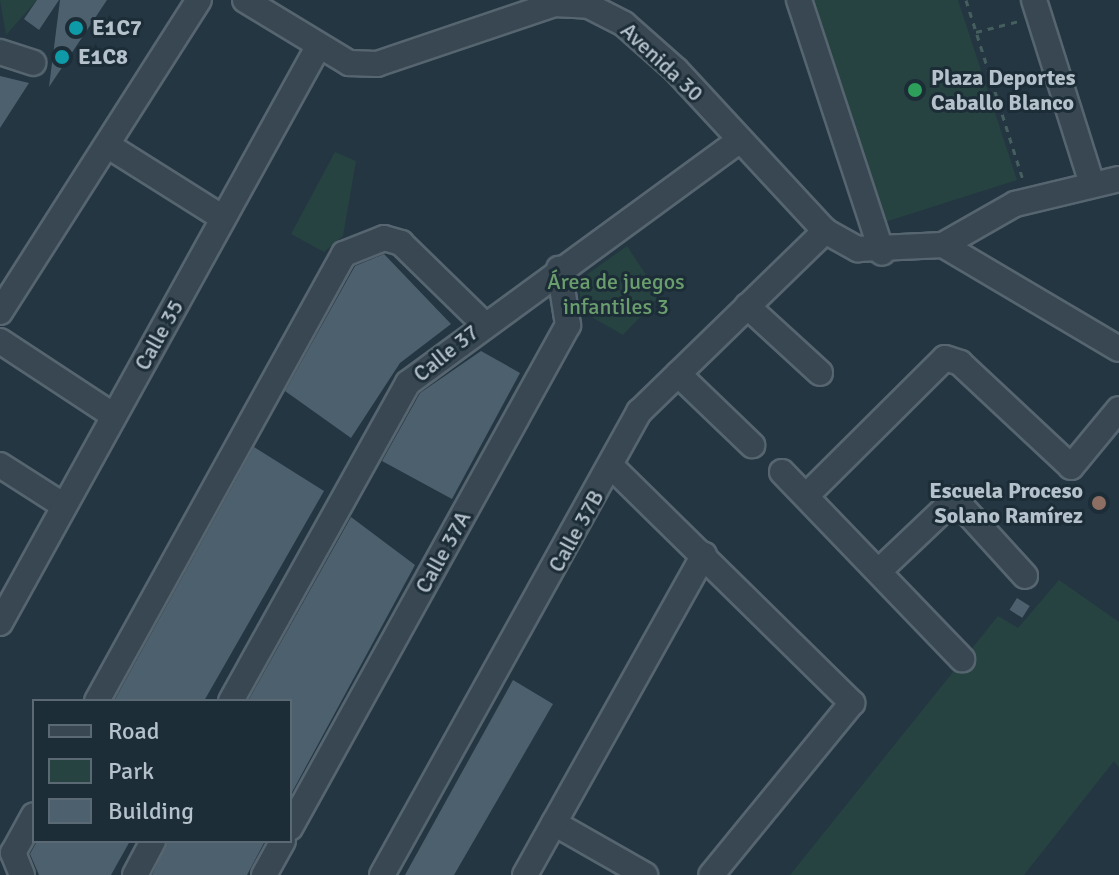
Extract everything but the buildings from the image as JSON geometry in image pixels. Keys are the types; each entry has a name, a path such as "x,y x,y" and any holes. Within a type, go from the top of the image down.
{"street":[{"path":"0,312 199,0"},
{"name":"Avenida 30","path":"245,0 349,63 377,64 554,4 589,6 645,43 825,231 870,251"},
{"path":"799,0 870,251 943,245 1029,199 1119,179"},
{"path":"1036,8 1092,184"},
{"name":"Calle 35","path":"3,608 64,506 318,47"},
{"path":"0,52 33,63"},
{"name":"Calle 37","path":"232,699 401,393 483,323 740,140"},
{"path":"107,145 223,218"},
{"name":"Calle 37B","path":"382,875 612,467 639,412 825,231"},
{"path":"98,699 344,254 360,243 401,243 483,323"},
{"path":"943,245 1119,349"},
{"name":"Calle 37A","path":"292,824 568,325 559,269"},
{"path":"747,306 820,373"},
{"path":"0,341 114,416"},
{"path":"807,495 929,367 952,358 1063,465 1078,465 1119,409"},
{"path":"678,374 752,445"},
{"path":"0,465 64,506"},
{"path":"612,467 852,703 711,875"},
{"path":"782,472 962,659"},
{"path":"879,571 955,499 1025,576"},
{"path":"525,875 704,555"},
{"path":"19,871 13,853 32,819"},
{"path":"554,823 645,875"},
{"path":"135,875 152,843"},
{"path":"264,875 282,843"}],"path":[{"path":"966,0 1029,199"},
{"path":"976,32 1036,8"}],"green space":[{"path":"0,0 37,0 6,35"},
{"name":"Plaza Deportes Caballo Blanco","path":"812,0 958,0 1017,180 885,222"},
{"path":"335,152 356,161 343,236 324,252 291,234"},
{"name":"Área de juegos infantiles 3","path":"627,246 660,296 623,335 581,311 579,280"},
{"path":"1059,580 1119,622 1119,768 1114,761 1024,875 790,875 998,616 1018,628"}],"place":[{"name":"E1C7","path":"76,28"},
{"name":"E1C8","path":"62,57"},
{"name":"Plaza Deportes Caballo Blanco","path":"915,90"},
{"name":"Escuela Proceso Solano Ramírez","path":"1099,503"}]}
